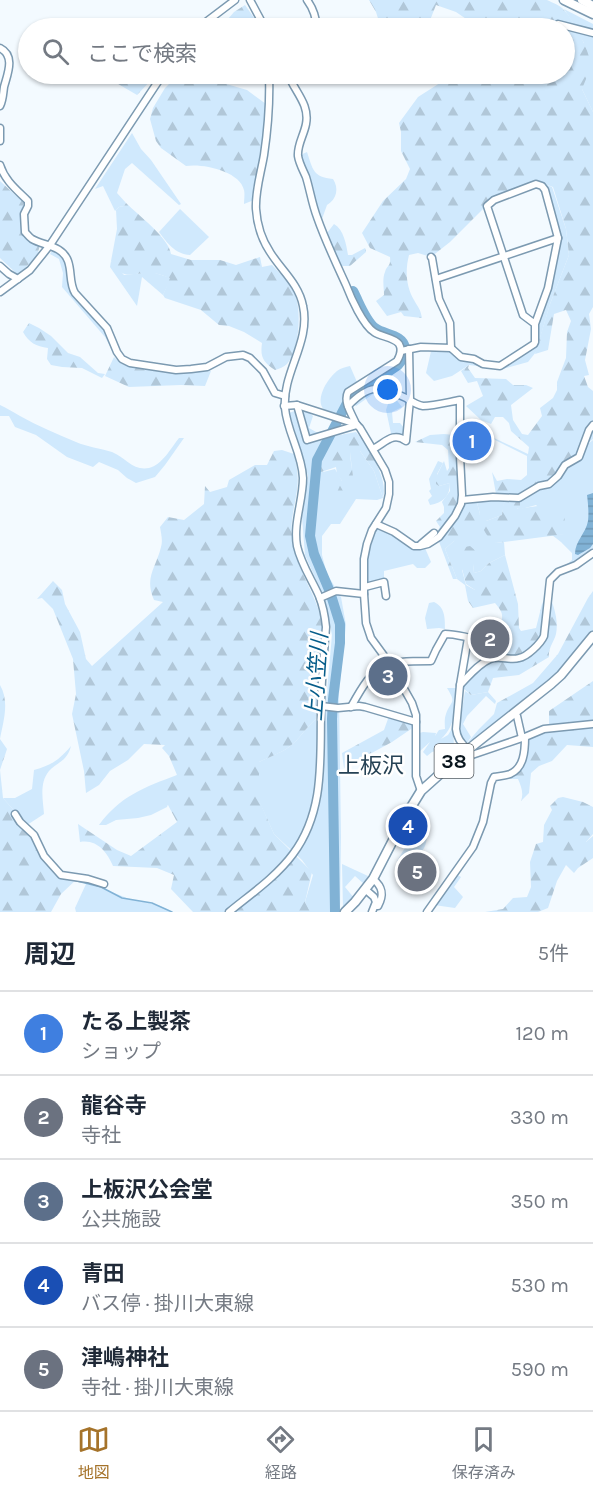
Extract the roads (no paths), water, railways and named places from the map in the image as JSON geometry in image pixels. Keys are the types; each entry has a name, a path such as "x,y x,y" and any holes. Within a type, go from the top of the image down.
{"main road":[{"path":"564,0 593,15"},
{"path":"582,0 593,6"},
{"name":"38","path":"345,912 373,879 405,816 422,790 460,756 561,675 593,636"}],"street":[{"path":"211,18 235,0"},
{"path":"250,0 260,18"},
{"path":"307,0 315,18"},
{"path":"575,28 593,33"},
{"path":"0,48 6,53 9,62 8,77 0,106"},
{"path":"0,292 36,263 50,245 156,84"},
{"path":"229,912 282,867 293,854 309,827 318,798 320,777 321,706 326,627 321,597 301,560 297,546 296,530 303,479 301,464 284,406 290,374 298,353 305,322 303,305 297,289 270,253 259,227 256,210 256,193 268,129 269,84"},
{"path":"294,84 306,112 306,124 298,148 298,157 324,235 354,306 370,330 395,340 405,350 410,400 406,441 401,437 391,438 373,449"},
{"path":"0,129 0,141"},
{"path":"0,165 8,182 28,201 24,214 25,232 32,239 50,245 66,257 69,263 71,286 107,328 122,359 130,363 183,370 207,367 226,357 243,355 263,370 275,393 285,396"},
{"path":"356,425 348,405 346,396 348,392 397,361 405,350 420,346 451,348 461,357 474,359 483,364 500,366 534,345 535,324 548,288 558,238 545,190 536,184 492,201 487,206 523,315 535,324"},
{"path":"436,279 558,238"},
{"path":"430,257 439,299 450,323 451,348"},
{"path":"0,266 18,279"},
{"path":"348,405 371,388 396,393 421,406 460,400 460,425 456,446 460,456 462,500 454,516 438,537 420,546 411,544 394,532 376,524"},
{"path":"284,406 297,405 356,425 385,470 389,482 386,508 376,524 364,559 366,623 371,638 390,664 412,703 416,715 417,776 422,790"},
{"path":"297,405 307,440 356,425"},
{"path":"462,500 493,497 519,498 539,486 549,484 565,465 579,457 593,425"},
{"path":"411,544 422,544 434,533"},
{"path":"460,685 481,664 498,657 520,658 541,643 544,636 550,580 558,572 576,565 593,553"},
{"path":"321,597 336,591 364,590 384,582 386,596"},
{"path":"351,706 364,683 376,670 404,661 431,661 446,634 458,634 478,639"},
{"path":"468,638 456,729 459,741 468,750"},
{"path":"321,706 365,707 416,722"},
{"path":"428,912 473,847 483,822 494,777 516,770 522,761 525,752 523,738 515,714"},
{"path":"460,756 463,758 544,729 593,724"},
{"path":"15,814 34,835 44,856 61,875 104,884"},
{"path":"373,879 381,885 382,889 381,901 374,910"},
{"path":"366,890 376,902 374,910"}],"water":[{"path":"593,493 593,544 578,555 575,554 575,549 588,521 587,495"}],"waterway":[{"name":"上小笠川","path":"335,912 332,719 340,624 314,554 310,536 317,460 346,405 357,393 398,365 404,357 405,350 401,340 371,325 353,291"},
{"path":"73,880 101,887 122,898 152,903 172,912"}],"place":[{"name":"たる上製茶","path":"472,441"},
{"name":"龍谷寺","path":"490,639"},
{"name":"上板沢公会堂","path":"388,676"},
{"name":"青田","path":"408,826"},
{"name":"津嶋神社","path":"417,872"}],"district":[{"name":"上板沢","path":"371,766"}]}
